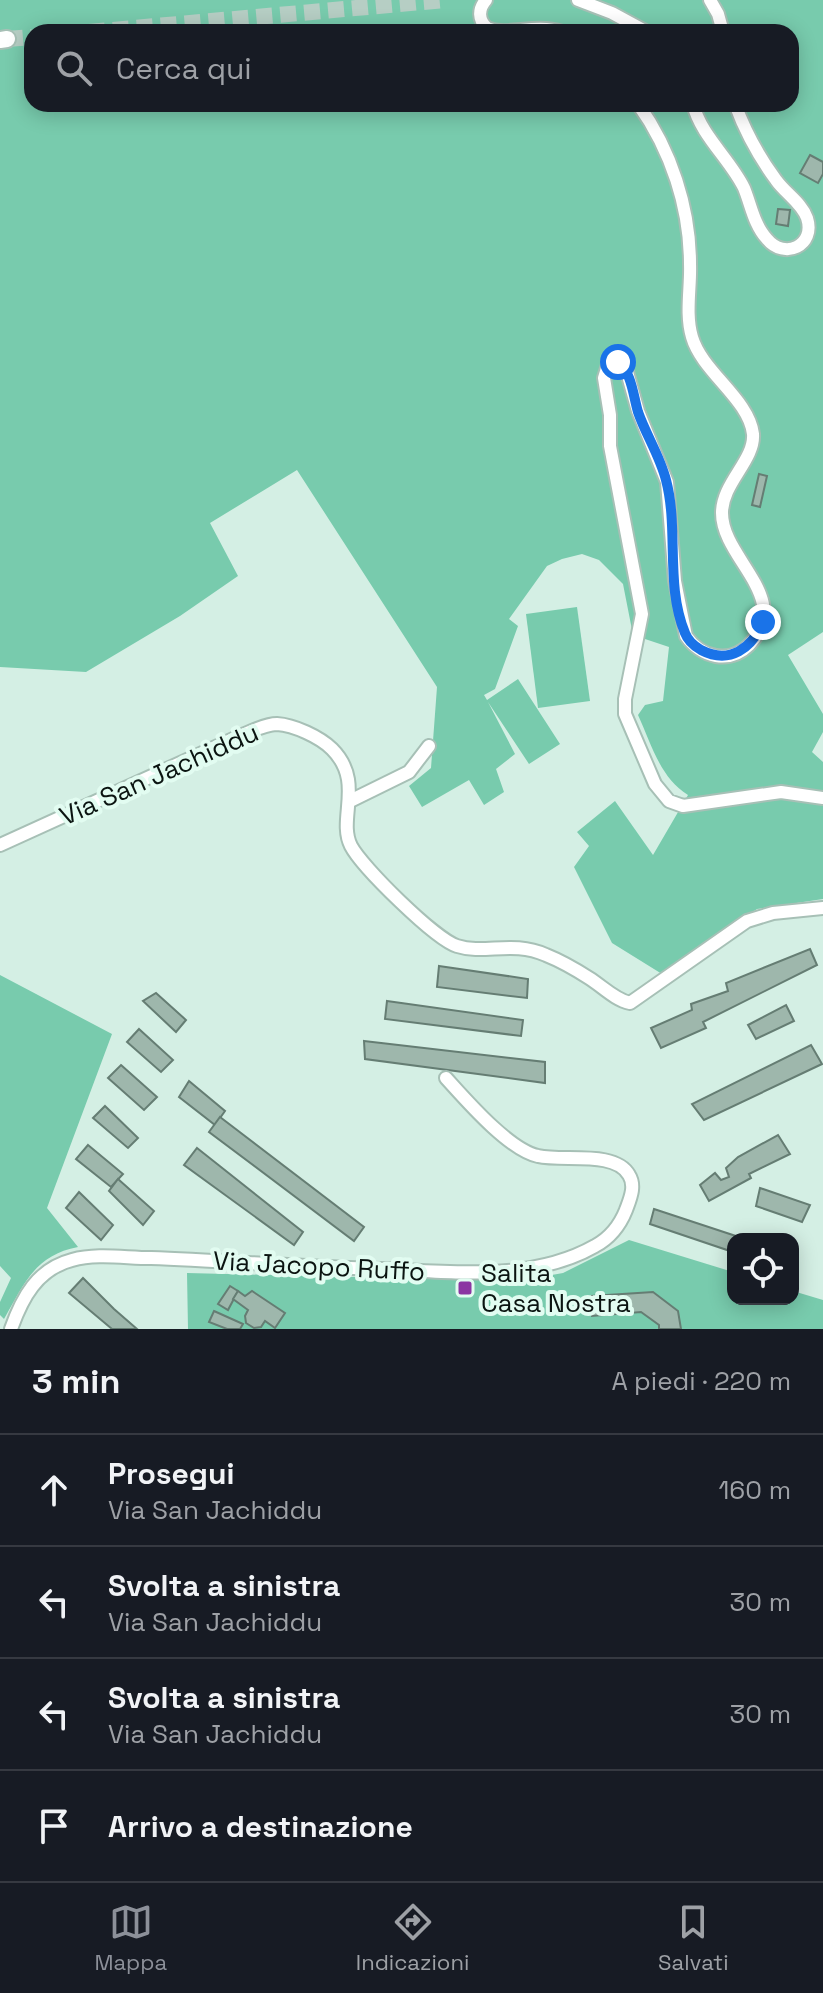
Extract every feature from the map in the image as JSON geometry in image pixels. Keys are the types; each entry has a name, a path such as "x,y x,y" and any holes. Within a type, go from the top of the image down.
{"street":[{"path":"485,24 480,16 486,0"},
{"path":"578,0 632,24"},
{"path":"710,0 721,24"},
{"path":"643,112 661,144 686,211 690,243 691,335 702,359 742,410 752,431 751,447 728,487 722,512 728,535 762,596 764,607 759,631 737,654 710,654 686,636 676,589 667,482 638,411 627,372 618,362 609,362 604,378 610,415 610,446 642,614 625,699 625,714 655,784 663,797 675,805 690,806 781,792 823,798"},
{"path":"696,112 702,126 743,188 759,229 775,247 791,250 807,237 805,213 774,178 739,112"},
{"name":"Via San Jachiddu","path":"0,845 153,774 273,725 297,729 332,749 347,777 350,801 347,836 356,854 442,938 466,948 516,946 536,951 570,967 625,1002 636,1000 747,921 773,913 823,908"},
{"path":"350,801 409,772 429,746"},
{"name":"Via Jacopo Ruffo","path":"11,1329 32,1286 51,1268 76,1258 150,1258 475,1273 561,1260 595,1246 613,1232 631,1196 632,1182 624,1168 602,1159 564,1160 532,1155 481,1116 446,1078"}],"green space":[{"path":"0,0 823,0 823,632 788,655 823,714 823,732 812,752 823,762 823,899 757,909 662,974 612,943 574,867 589,846 577,832 615,801 653,855 688,795 663,770 638,715 645,705 663,701 669,647 633,635 623,584 599,560 582,554 547,566 509,619 518,626 495,689 484,695 487,700 518,679 560,744 529,764 488,702 515,754 496,769 504,792 484,805 469,780 422,807 409,786 431,768 437,687 297,470 210,523 238,576 180,616 86,672 0,667"},
{"path":"577,607 590,701 538,708 526,614"},
{"path":"0,975 112,1034 47,1208 78,1247 63,1251 41,1264 25,1283 4,1319 0,1315 0,1302 11,1278 0,1266"},
{"path":"629,1240 727,1270 727,1305 799,1305 799,1293 823,1300 823,1329 188,1329 187,1273 518,1281 563,1273"}],"building":[{"path":"810,155 823,162 823,174 818,183 800,173"},
{"path":"778,209 790,210 788,226 776,224"},
{"path":"759,474 767,476 760,507 752,505"},
{"path":"810,949 817,965 703,1022 706,1028 661,1048 651,1028 692,1010 691,1004 728,991 726,983"},
{"path":"439,966 528,979 527,998 437,987"},
{"path":"156,993 186,1020 176,1032 143,1001"},
{"path":"387,1001 523,1020 521,1036 385,1019"},
{"path":"786,1005 794,1021 756,1039 748,1025"},
{"path":"139,1029 173,1060 161,1072 127,1042"},
{"path":"364,1041 545,1062 545,1083 365,1059"},
{"path":"811,1045 822,1064 704,1120 692,1104"},
{"path":"121,1065 157,1097 144,1110 108,1078"},
{"path":"189,1081 225,1111 215,1125 179,1097"},
{"path":"105,1106 138,1138 128,1148 93,1118"},
{"path":"220,1117 364,1227 354,1241 209,1132"},
{"path":"778,1135 790,1154 749,1174 751,1178 709,1201 700,1185 715,1173 721,1180 729,1177 726,1168 738,1157"},
{"path":"88,1145 123,1174 111,1187 76,1159"},
{"path":"197,1148 303,1232 294,1245 184,1165"},
{"path":"118,1179 154,1211 143,1225 109,1191"},
{"path":"760,1188 810,1205 802,1222 756,1206"},
{"path":"79,1192 113,1225 101,1240 66,1208"},
{"path":"654,1209 727,1233 727,1250 650,1224"},
{"path":"83,1278 137,1329 112,1329 69,1293"},
{"path":"230,1286 238,1291 228,1310 218,1304"},
{"path":"238,1291 245,1296 252,1291 285,1313 275,1328 265,1321 261,1327 254,1328 246,1323 248,1310 233,1299"},
{"path":"653,1292 678,1311 681,1329 659,1329 659,1325 641,1312 592,1316 592,1296"},
{"path":"214,1311 243,1324 240,1329 227,1329 209,1322"}],"tunnel":[{"path":"178,24 445,0"},
{"path":"7,39 24,38"}],"place":[{"name":"Salita Casa Nostra","path":"465,1288"}],"route":[{"path":"618,362 627,372 638,411 667,482 677,598 686,636 691,643 710,654 727,656 746,648 763,622"}]}
